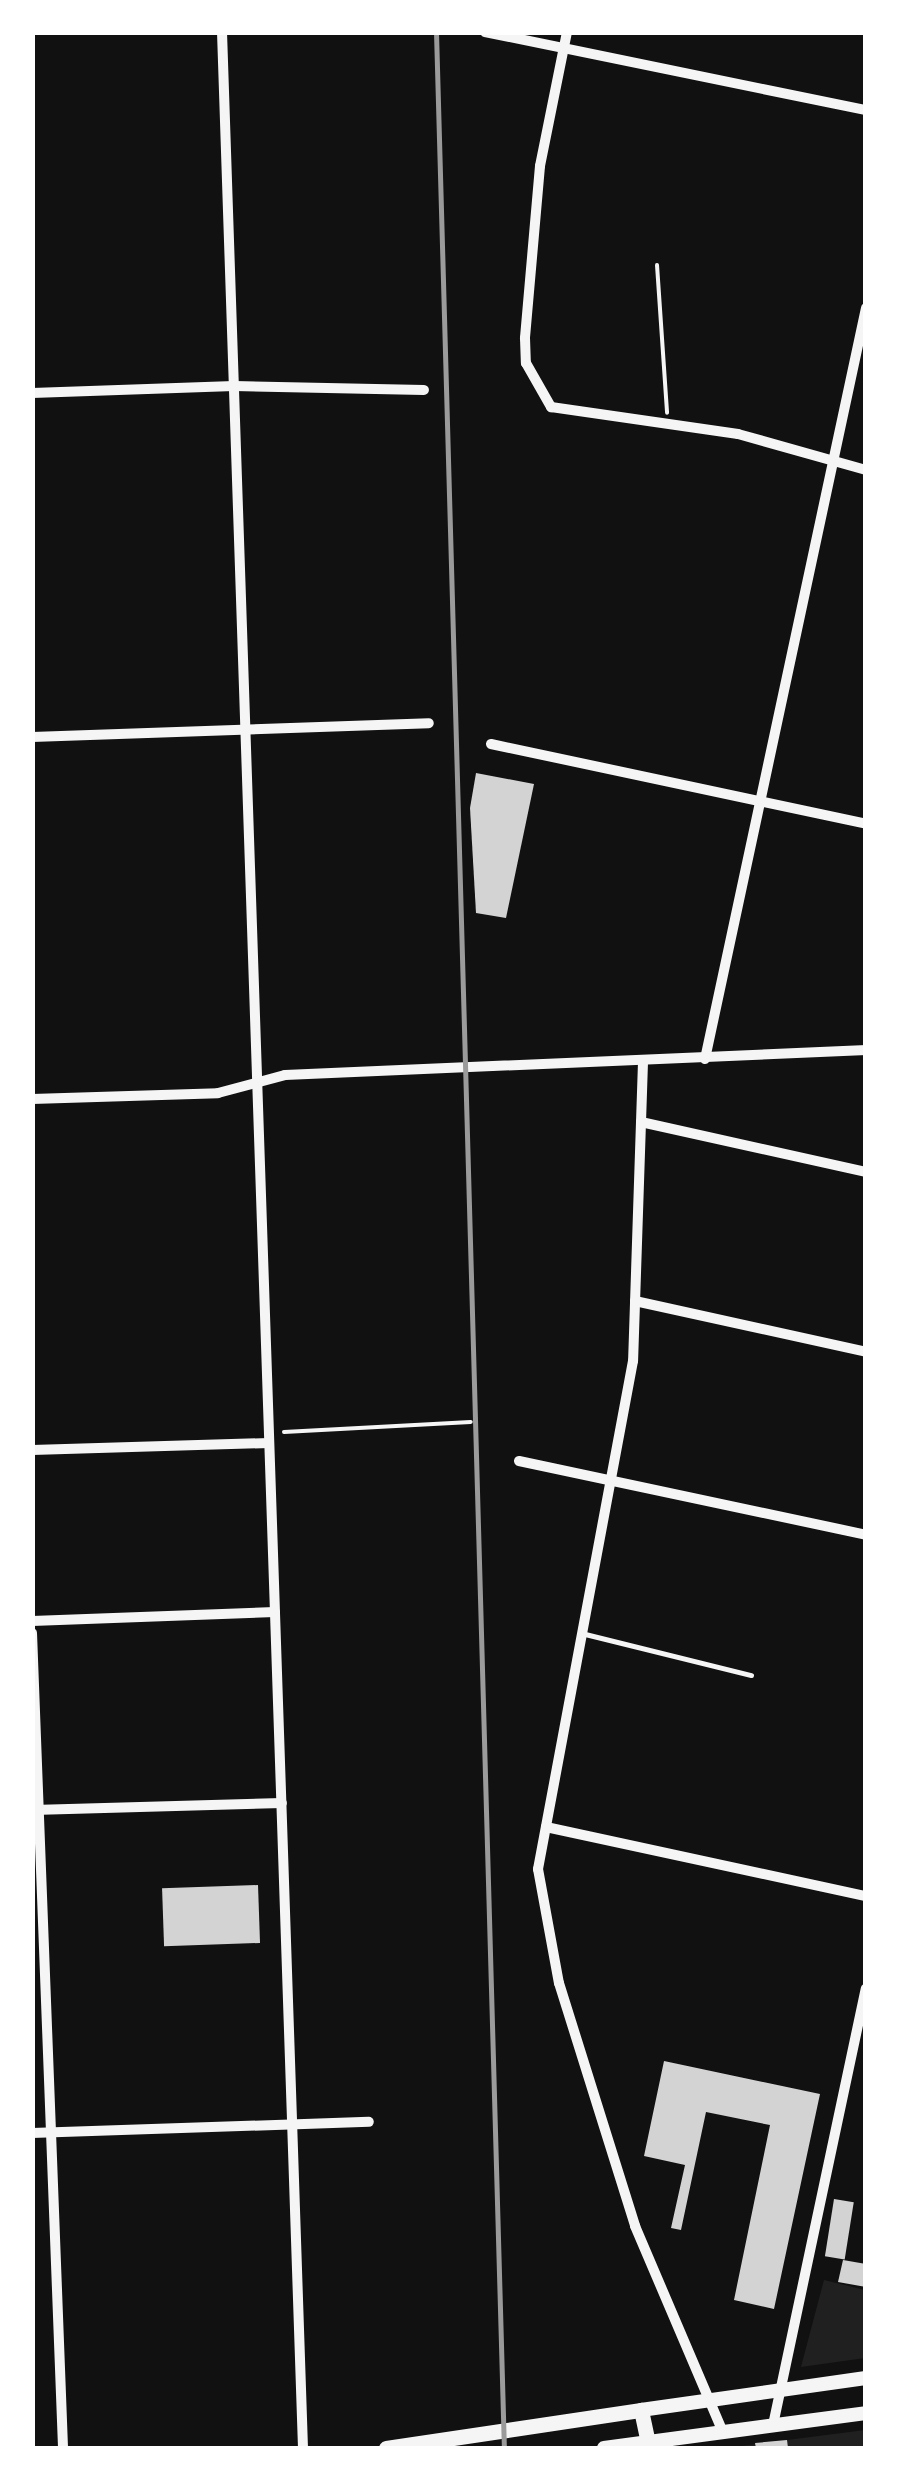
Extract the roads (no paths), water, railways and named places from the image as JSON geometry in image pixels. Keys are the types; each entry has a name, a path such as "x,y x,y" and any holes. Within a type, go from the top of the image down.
{"main road":[{"path":"386,2448 866,2378"},
{"path":"641,2410 649,2446"},
{"path":"604,2448 649,2446 866,2413"}],"street":[{"path":"222,32 303,2448"},
{"path":"484,32 866,110"},
{"path":"566,32 540,166 525,338 526,364 551,407 738,434 866,470"},
{"path":"705,1059 866,308"},
{"path":"32,393 234,386 424,390"},
{"path":"32,737 429,723"},
{"path":"491,744 866,824"},
{"path":"32,1099 218,1093 257,1081 866,1050"},
{"path":"643,1062 633,1361 538,1869 559,1983 635,2226 723,2432"},
{"path":"641,1122 866,1172"},
{"path":"635,1301 866,1352"},
{"path":"32,1450 269,1438"},
{"path":"519,1461 866,1535"},
{"path":"32,1621 275,1612"},
{"path":"32,1633 63,2448"},
{"path":"36,1810 282,1802"},
{"path":"546,1826 866,1896"},
{"path":"773,2426 866,1989"},
{"path":"856,2033 866,2043"},
{"path":"32,2133 369,2122"}],"lane":[{"path":"582,1633 751,1675"}],"railway":[{"path":"436,32 504,2448"}]}
